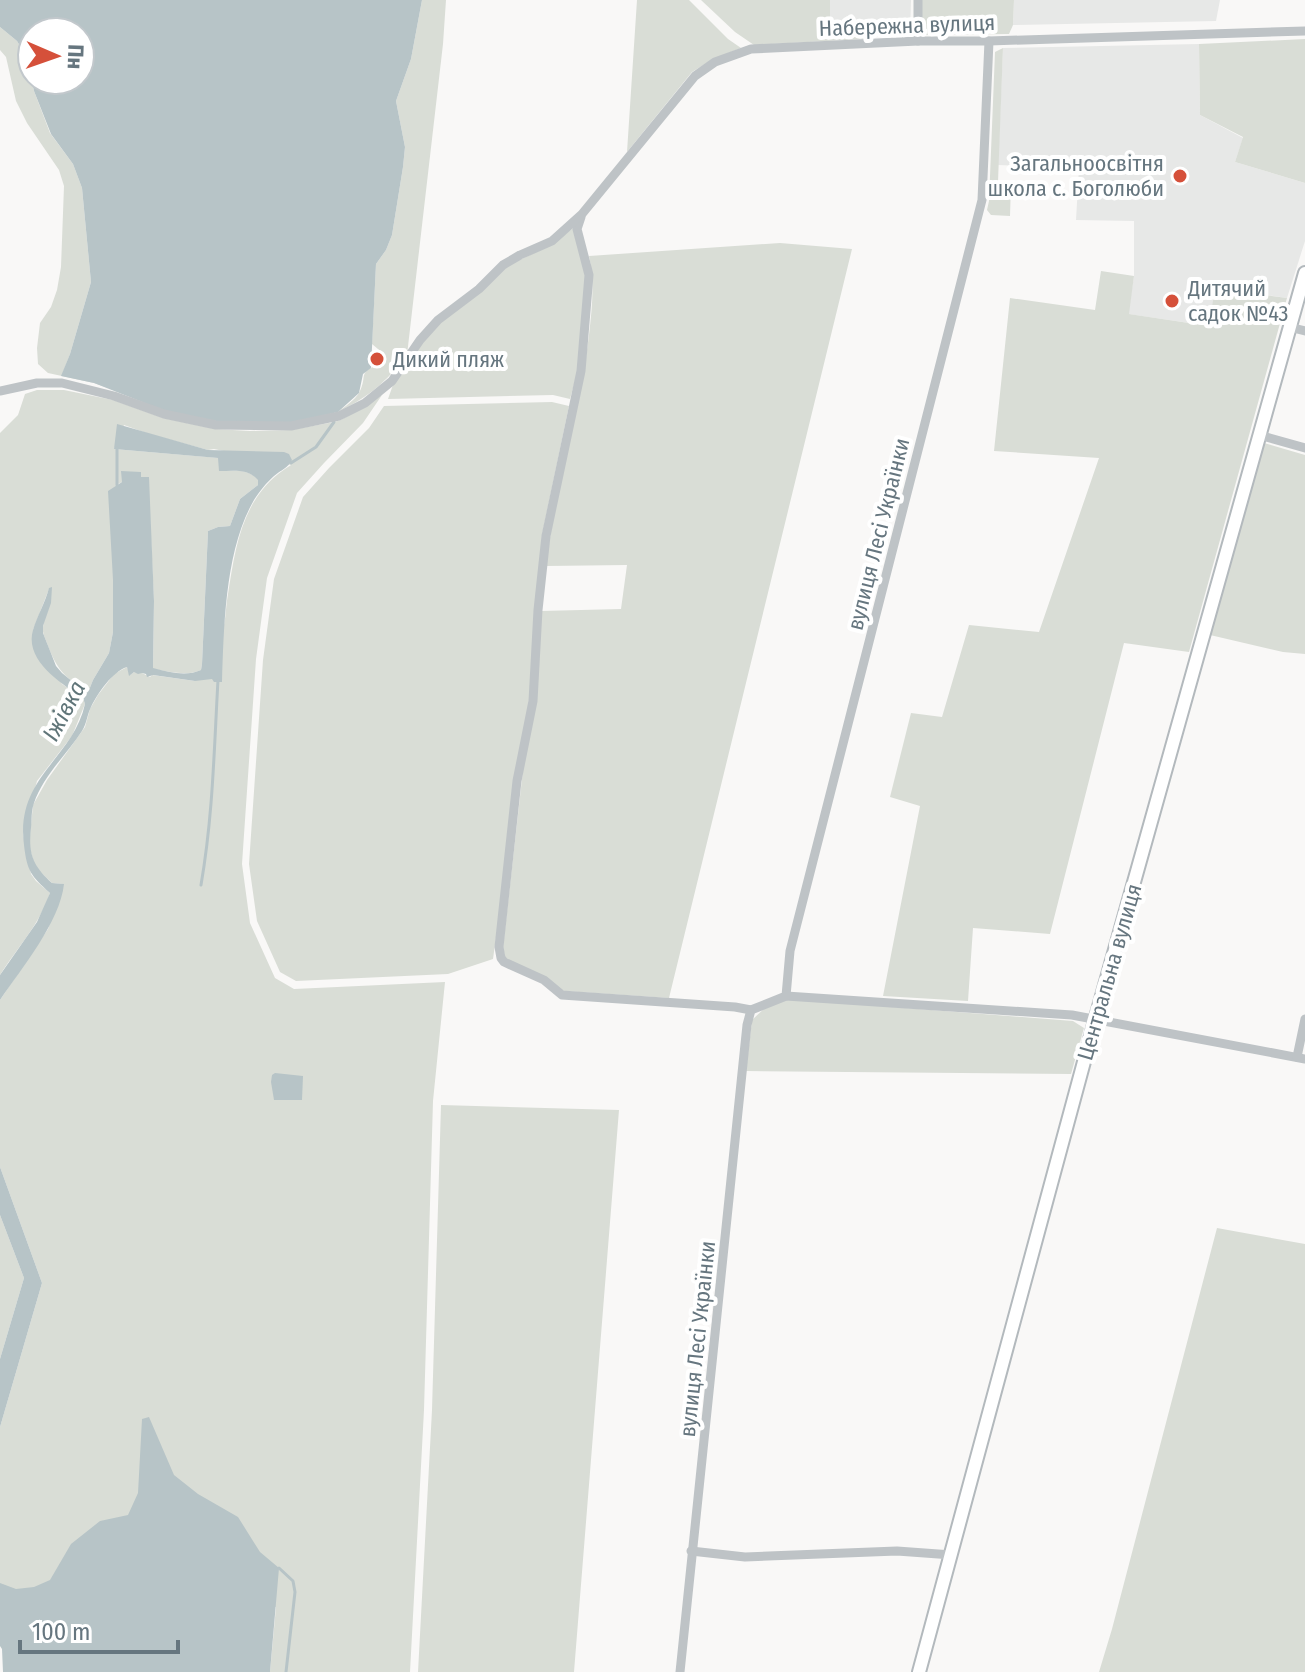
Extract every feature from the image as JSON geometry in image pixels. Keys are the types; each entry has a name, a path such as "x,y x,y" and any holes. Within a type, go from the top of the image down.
{"street":[{"path":"918,0 918,41"},
{"name":"Набережна вулиця","path":"0,391 37,383 62,383 114,396 164,414 216,425 291,426 339,416 365,403 392,381 438,320 479,289 503,265 552,241 582,214 695,76 715,62 751,49 918,41 1305,31"},
{"name":"вулиця Лесі Українки","path":"786,996 790,951 982,200 989,41"},
{"path":"582,214 577,229 589,275 587,320 581,371 546,536 533,701 517,781 499,947 504,962 544,980 562,995 751,1010 786,996 1072,1015 1301,1058 1305,1019"},
{"name":"Центральна вулиця","path":"919,1672 1095,1021 1305,273"},
{"path":"1289,327 1305,331"},
{"path":"1259,435 1305,448"},
{"name":"вулиця Лесі Українки","path":"680,1672 740,1081 751,1010"},
{"path":"691,1551 745,1557 897,1551 952,1555"}],"shaded area":[{"path":"0,0 422,0 411,59 396,101 405,147 403,167 392,235 376,264 371,368 363,374 359,393 338,412 291,423 216,421 165,411 94,383 61,376 91,282 82,188 73,164 51,134 36,96 96,96 96,16 16,16 16,40 0,27"},
{"path":"422,0 446,0 407,355 376,388 338,412 357,396 366,372 383,363 384,354 372,344 376,264 392,235 405,147 396,101 411,59"},
{"path":"637,0 689,0 741,48 713,59 692,72 627,152"},
{"path":"701,0 830,0 830,31 871,32 863,39 754,45"},
{"path":"830,0 911,0 910,33 829,31"},
{"path":"922,0 1014,0 1013,25 1009,34 922,35"},
{"path":"1014,0 1220,0 1216,21 1013,25"},
{"path":"0,27 16,40 16,96 36,96 50,133 73,164 82,188 91,282 62,375 78,370 117,391 48,373 38,364 40,323 51,307 61,267 64,186 59,170 16,101 6,57 0,50"},
{"path":"1305,39 1305,183 1235,162 1243,137 1200,115 1199,44"},
{"name":"Загальноосвітня школа с. Боголюби","path":"1199,44 1200,115 1243,138 1235,162 1305,183 1305,241 1287,298 1216,288 1210,326 1128,314 1134,276 1134,221 1076,220 1079,168 998,165 1003,48"},
{"path":"1003,48 998,182 1011,183 1010,216 991,215 987,210 995,52"},
{"path":"573,228 586,275 578,370 570,399 553,395 388,399 394,382 411,356 440,322 505,267 553,244"},
{"path":"780,243 852,249 669,998 564,991 507,960 503,947 541,611 621,609 627,565 546,566 589,335 592,286 589,256"},
{"path":"1101,271 1134,276 1129,314 1209,326 1215,288 1287,298 1189,652 1124,643 1050,934 973,928 968,1001 883,996 920,806 890,797 911,713 942,717 969,625 1039,632 1099,458 994,451 1010,298 1095,310"},
{"path":"37,390 64,390 113,400 163,418 215,429 250,431 291,430 334,422 382,395 363,423 297,493 267,578 256,659 242,864 250,923 275,978 294,989 445,982 433,1101 424,1410 410,1672 270,1672 276,1607 105,1598 0,1588 0,1427 42,1283 0,1167 0,1000 48,929 63,884 52,883 35,867 29,845 33,805 85,727 90,709 114,674 127,667 130,675 134,672 150,677 195,681 215,646 224,625 234,556 244,521 262,490 291,465 208,450 124,425 114,449 219,458 219,471 250,474 259,480 258,485 240,499 230,526 208,531 201,670 183,673 153,669 154,601 148,477 116,485 113,632 109,653 89,690 84,691 62,672 48,646 43,630 49,606 49,589 33,630 62,684 83,698 85,704 72,736 37,781 23,835 31,874 50,893 34,925 0,975 0,433 18,415 25,394"},
{"path":"552,402 569,406 542,535 529,700 493,959 448,974 296,981 280,972 257,921 249,864 263,660 274,579 303,497 369,428 384,406"},
{"path":"117,424 208,450 284,452 292,460 256,497 237,542 228,588 222,682 147,677 146,674 134,672 129,676 127,667 121,670 102,690 91,707 82,731 38,793 32,812 31,852 36,865 52,883 64,884 48,929 0,1000 0,975 37,922 50,893 34,877 27,861 24,822 28,802 36,785 79,723 85,704 83,698 47,670 34,652 33,630 49,588 52,587 51,603 43,633 56,666 84,691 89,690 109,653 113,632 108,491 122,482 121,471 141,472 141,477 149,477 154,601 153,668 183,673 201,670 208,531 230,526 240,499 258,485 258,480 250,474 219,471 218,458 114,449"},
{"path":"1264,443 1305,455 1305,654 1210,635"},
{"path":"790,999 1073,1021 1084,1028 1071,1074 746,1071 752,1020 766,1007"},
{"path":"275,1073 303,1076 302,1100 274,1100 271,1082"},
{"path":"441,1105 619,1110 574,1672 418,1672 432,1410"},
{"path":"0,1167 42,1283 0,1427 0,1359 24,1278 0,1215"},
{"path":"0,1215 24,1278 0,1359"},
{"path":"1217,1228 1305,1244 1305,1672 1099,1672 1112,1629"},
{"path":"149,1417 174,1475 198,1494 238,1517 260,1552 279,1568 270,1672 3,1672 0,1583 16,1589 34,1587 50,1580 71,1544 100,1521 128,1515 138,1493 142,1419"}],"waterway":[{"path":"291,463 316,447 334,422"},
{"name":"Іжівка","path":"117,448 117,485"},
{"path":"201,885 211,808 218,680"},
{"path":"279,1568 293,1581 295,1592 286,1672"}],"place":[{"name":"Загальноосвітня школа с. Боголюби","path":"1180,176"},
{"name":"Дитячий садок №43","path":"1172,301"},
{"name":"Дикий пляж","path":"377,359"}]}
